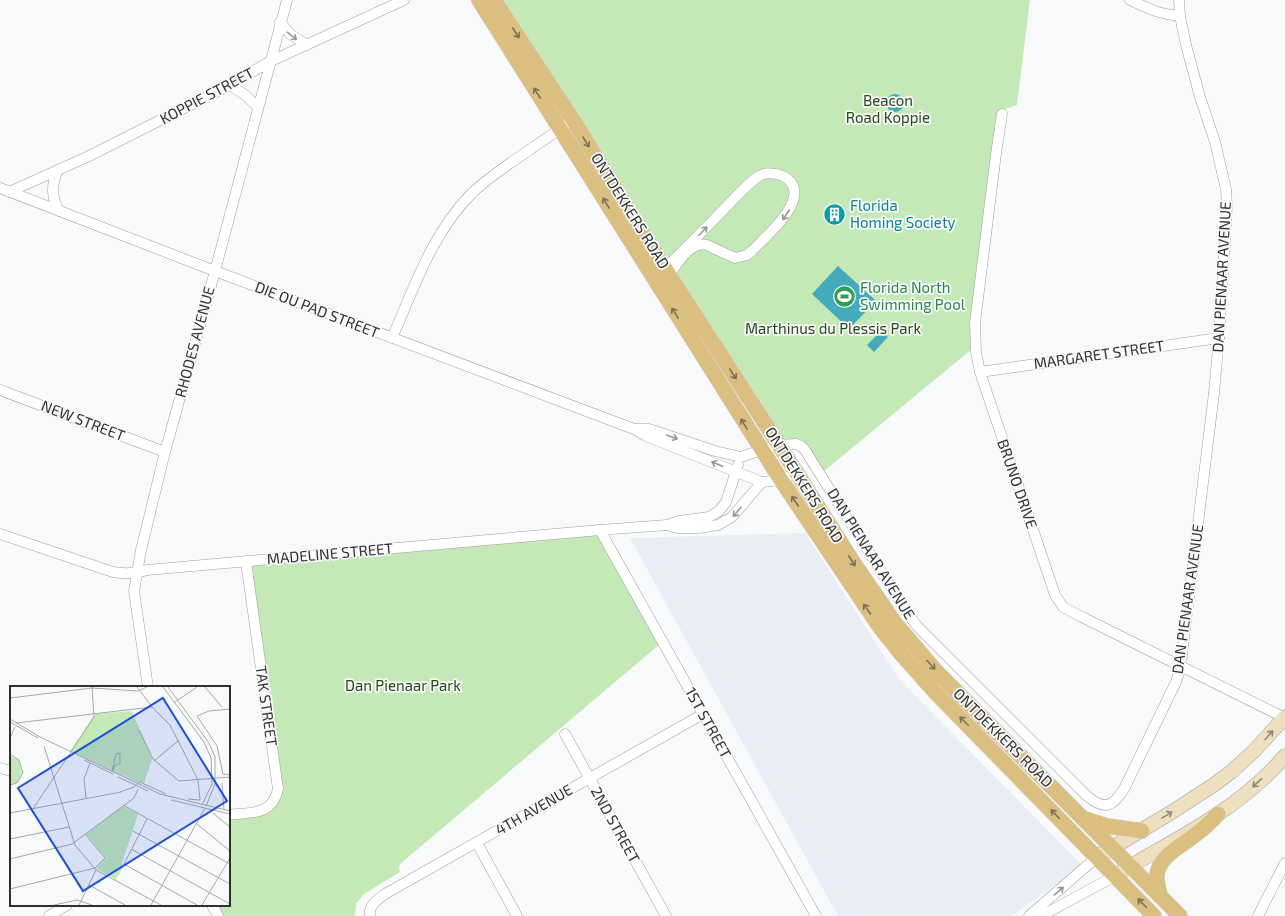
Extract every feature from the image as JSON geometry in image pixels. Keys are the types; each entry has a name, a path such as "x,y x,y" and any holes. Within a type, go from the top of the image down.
{"main road":[{"name":"ONTDEKKERS ROAD","path":"479,0 761,450 868,611 898,650 958,716 1154,916"},
{"name":"ONTDEKKERS ROAD","path":"494,0 573,120 667,272 853,562 905,636 936,671 1180,916"},
{"path":"1097,857 1142,831 1231,772 1254,751 1285,717"},
{"path":"1160,896 1157,873 1161,864 1176,848 1194,836 1218,814 1250,790 1285,756"},
{"path":"1115,876 1218,814"},
{"path":"1084,819 1107,826 1142,831"}],"street":[{"name":"RHODES AVENUE","path":"148,686 134,591 141,550 165,452 215,271 269,62 287,0"},
{"name":"KOPPIE STREET","path":"5,190 58,170 87,157 230,85 269,62 404,0"},
{"path":"1130,0 1159,13 1180,16"},
{"name":"DAN PIENAAR AVENUE","path":"779,445 796,444 805,450 916,626 1056,767 1094,802 1105,806 1114,802 1124,789 1172,691 1182,666 1183,646 1214,393 1219,338 1226,220 1226,189 1215,142 1192,69 1180,16 1179,0"},
{"path":"280,22 290,34 307,45"},
{"path":"230,85 245,95 258,107"},
{"name":"BRUNO DRIVE","path":"1002,114 975,323 975,346 980,372 1053,591 1060,603 1071,612 1285,717"},
{"path":"392,338 429,254 439,236 459,208 484,182 573,120"},
{"path":"58,170 54,179 52,192 56,206 60,211"},
{"path":"767,173 779,175 790,182 795,195 791,206 782,220 747,255 736,258 707,245 698,244 667,272 740,194 759,176 767,173"},
{"name":"DIE OU PAD STREET","path":"5,190 634,429 646,436 762,482 781,480 796,473"},
{"name":"MARGARET STREET","path":"980,372 1219,338"},
{"name":"NEW STREET","path":"0,390 165,452"},
{"name":"DIE OU PAD STREET","path":"634,429 649,429 715,451 741,457"},
{"path":"741,457 779,445"},
{"name":"MADELINE STREET","path":"0,534 113,572 124,574 137,573 147,570 667,525 679,521 709,517 719,511 726,502 735,471 741,457"},
{"name":"MADELINE STREET","path":"667,525 677,528 699,528 718,525 732,517 762,482"},
{"name":"1ST STREET","path":"600,530 816,916"},
{"name":"TAK STREET","path":"230,815 258,812 268,808 276,799 278,790 246,562"},
{"name":"4TH AVENUE","path":"369,914 372,906 385,894 703,714"},
{"name":"2ND STREET","path":"565,734 666,916"},
{"path":"0,768 10,771"},
{"path":"477,843 517,916"},
{"path":"1030,916 1097,857"},
{"path":"1258,916 1285,863"},
{"path":"1041,916 1115,876"},
{"path":"213,906 218,916"},
{"path":"49,916 66,910"}],"shaded area":[{"path":"805,533 899,679 1083,866 1011,916 838,916 630,538"}],"green space":[{"name":"Beacon Road Koppie","path":"501,0 1030,0 1017,105 1003,110 972,349 823,472 808,448 784,441"},
{"name":"Dan Pienaar Park","path":"598,533 660,644 400,864 400,872 364,894 356,904 355,916 222,916 217,906 230,906 230,818 277,804 281,794 251,566"}],"water":[{"path":"895,94 901,97 904,103 901,109 895,112 889,109 886,103 889,97"},
{"name":"Florida North Swimming Pool","path":"838,266 876,301 849,329 812,294"},
{"name":"Florida North Swimming Pool","path":"881,331 888,337 874,352 867,345"}],"place":[{"name":"Florida Homing Society","path":"835,215"},
{"name":"Florida North Swimming Pool","path":"844,297"}],"park label":[{"name":"Marthinus du Plessis Park","path":"833,329"}]}
